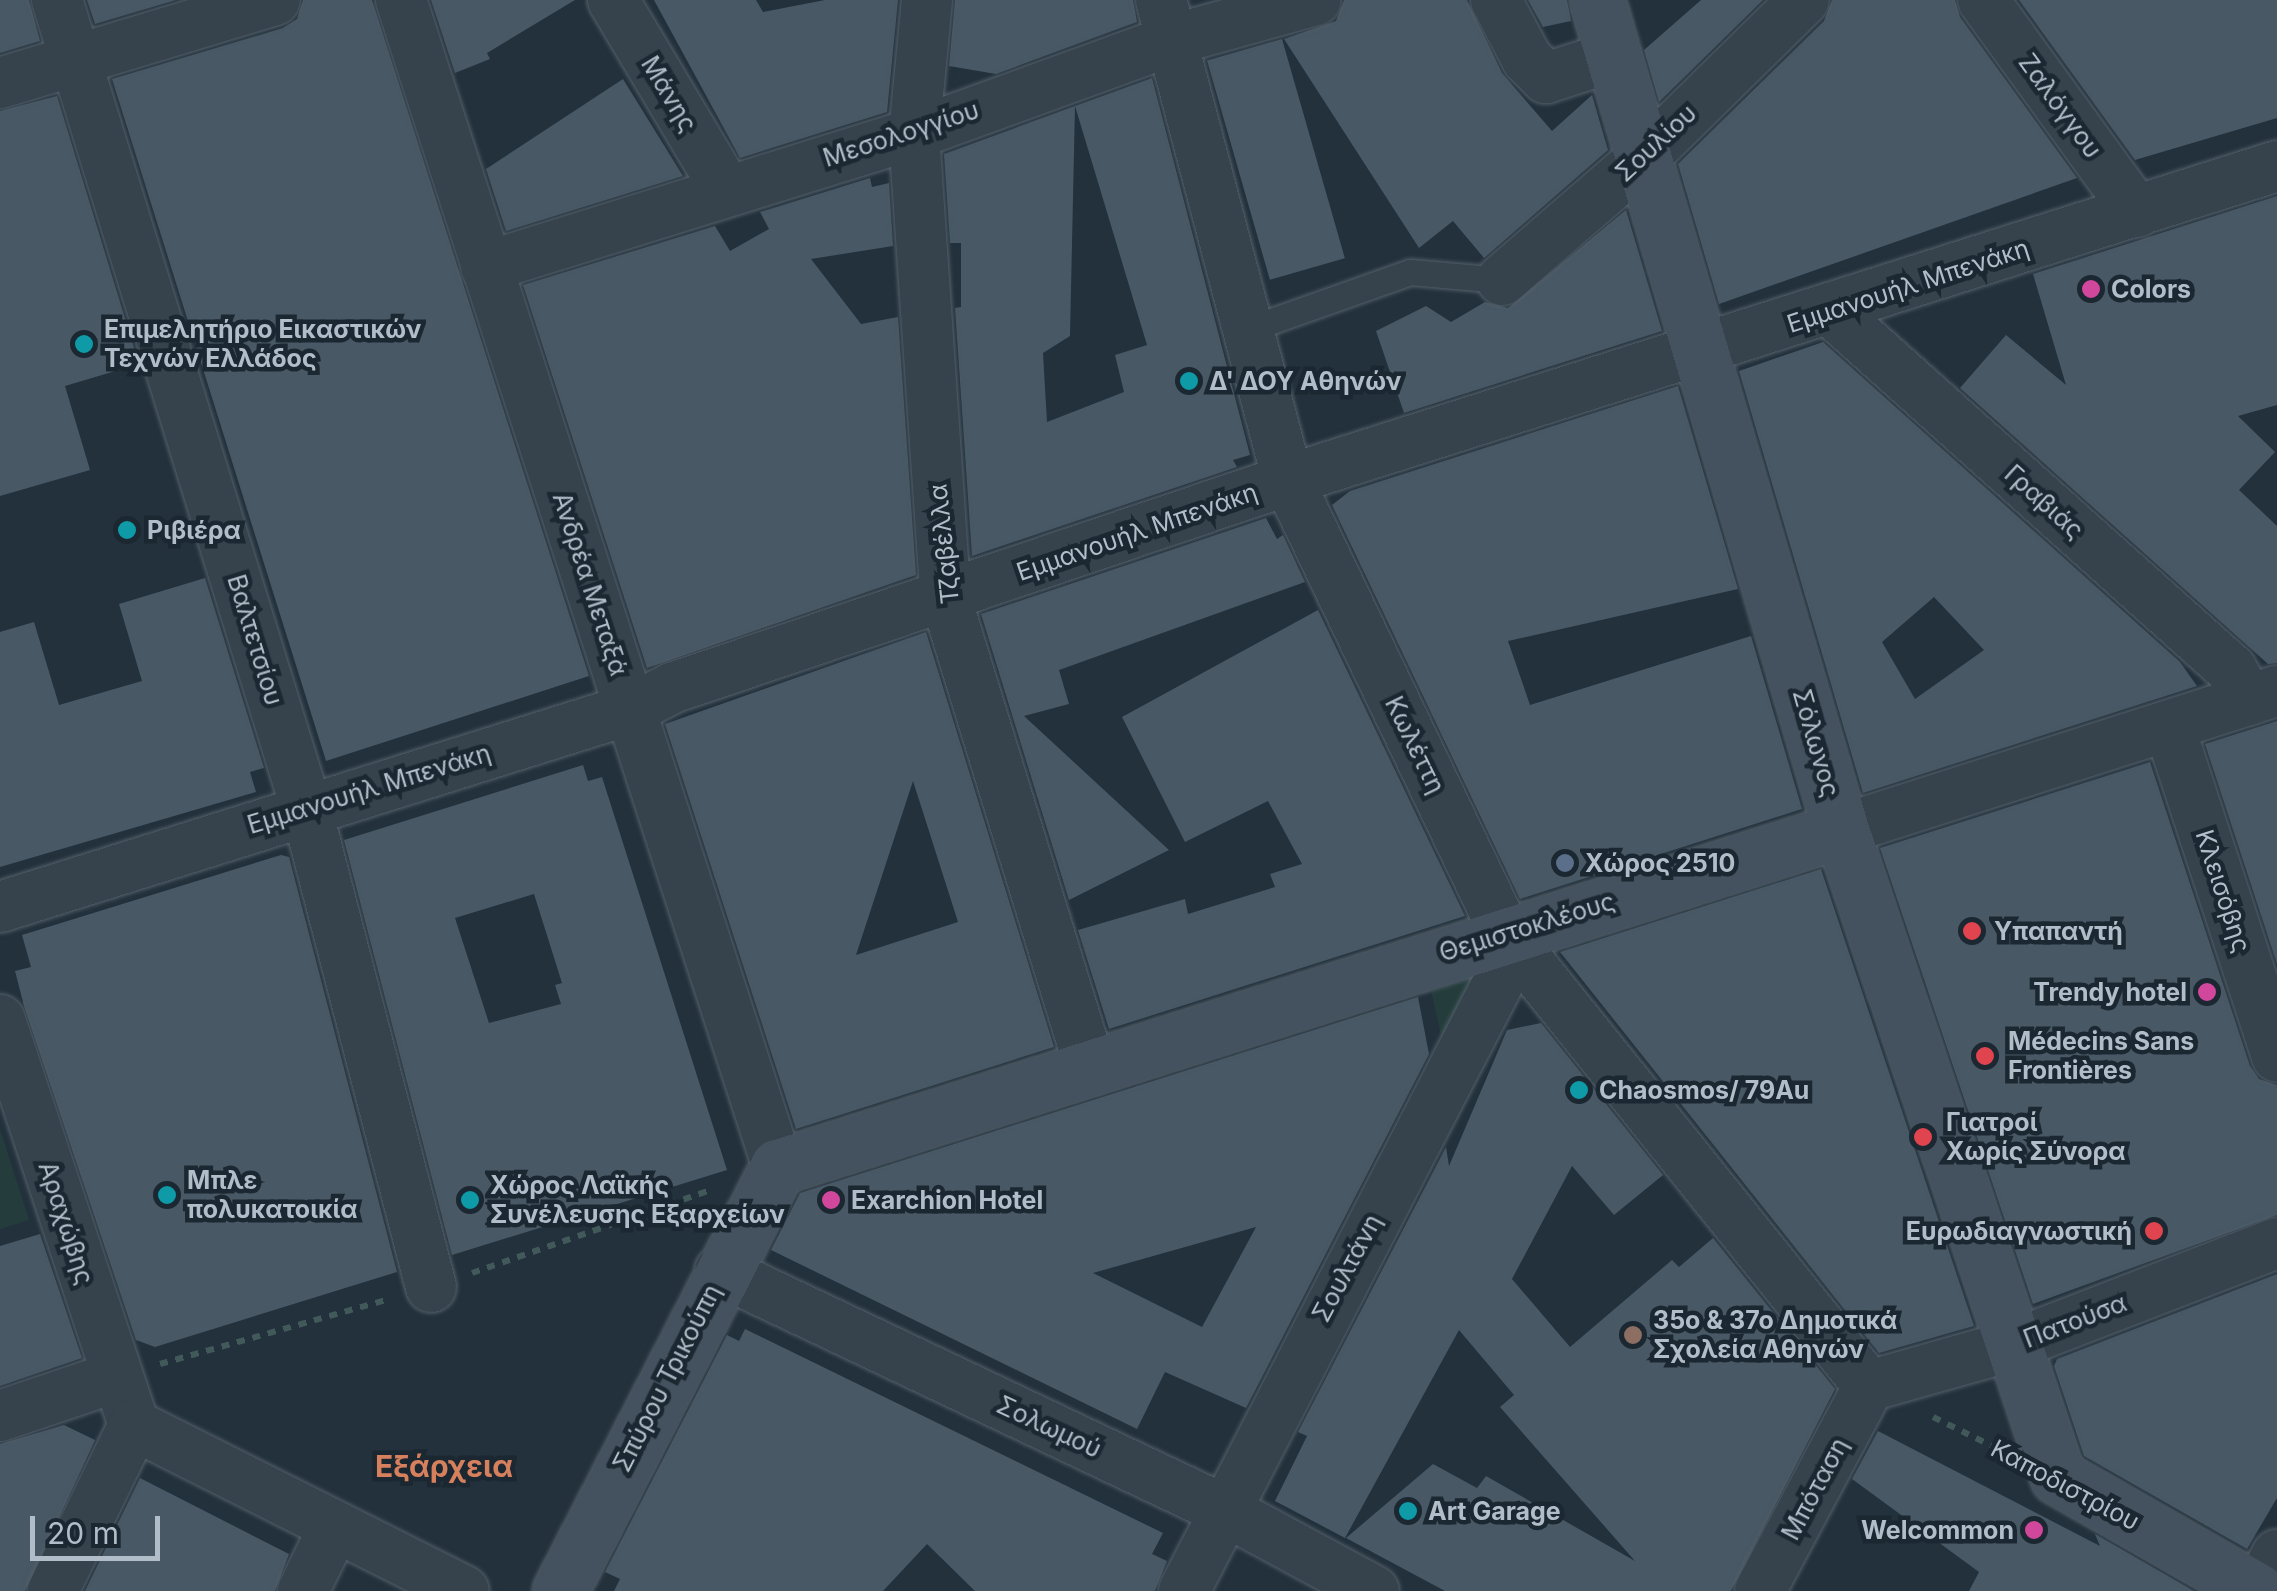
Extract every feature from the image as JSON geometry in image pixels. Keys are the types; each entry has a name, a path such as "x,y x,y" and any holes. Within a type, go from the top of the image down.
{"main road":[{"name":"Σόλωνος","path":"1597,0 1842,830 2010,1346 2058,1478"},
{"name":"Θεμιστοκλέους","path":"778,1167 1510,940 1842,830"},
{"name":"Σπύρου Τρικούπη","path":"560,1591 720,1271 778,1167"},
{"name":"Καποδιστρίου","path":"2058,1478 2257,1591"}],"street":[{"name":"Βαλτετσίου","path":"57,0 306,808 431,1287"},
{"path":"0,83 275,0"},
{"name":"Ανδρέα Μεταξά","path":"401,0 778,1167"},
{"name":"Μάνης","path":"613,0 725,188"},
{"name":"Τζαβέλλα","path":"927,0 914,134 946,599 1091,1069"},
{"name":"Μεσολογγίου","path":"486,267 725,188 914,134 1167,20 1316,0"},
{"path":"1496,0 1527,59 1546,78 1614,56"},
{"name":"Σουλίου","path":"1502,280 1644,157 1804,0"},
{"name":"Ζαλόγγου","path":"1983,0 2137,212"},
{"name":"Κωλέττη","path":"1167,20 1288,480 1510,940 1869,1386"},
{"name":"Εμμανουήλ Μπενάκη","path":"0,907 631,709 672,688 946,599 1288,480 1701,353 2277,166"},
{"name":"Γραβιάς","path":"1831,311 2263,696"},
{"name":"Θεμιστοκλέους","path":"1842,830 2263,696"},
{"name":"Κλεισόβης","path":"2169,726 2277,1057"},
{"name":"Σουλτάνη","path":"1184,1591 1510,940"},
{"name":"Αραχώβης","path":"0,1020 134,1424"},
{"name":"Πατούσα","path":"1869,1386 2010,1346 2277,1243"},
{"name":"Σολωμού","path":"720,1271 1185,1473 1226,1511 1374,1591"},
{"path":"0,1416 116,1377"},
{"name":"Μπόταση","path":"1760,1591 1869,1386"},
{"path":"52,1591 134,1424 464,1591"},
{"path":"303,1591 336,1526"},
{"path":"2257,1591 2277,1555"}],"lane":[{"path":"1249,330 1410,272 1502,280"}],"path":[{"name":"Καποδιστρίου","path":"1869,1386 2058,1478"}],"green space":[{"path":"1487,973 1446,1057 1431,991"},
{"path":"0,1129 29,1220 0,1229"}],"building":[{"path":"0,0 29,0 40,41 0,53"},
{"path":"87,0 176,0 95,24"},
{"path":"303,0 372,0 589,676 326,761 112,79 283,28 297,19"},
{"path":"431,0 575,0 487,53 490,59 455,73"},
{"path":"654,0 756,0 763,12 825,0 898,0 887,112 740,158"},
{"path":"955,0 1133,0 1137,22 996,74 949,66"},
{"path":"1344,0 1467,0 1502,73 1552,131 1592,95 1608,150 1484,258 1453,221 1419,248 1284,39 1336,21"},
{"path":"1528,0 1567,0 1571,21 1543,27"},
{"path":"1701,0 1763,0 1659,102 1644,50"},
{"path":"1832,0 1955,0 1960,17 2077,178 1719,304 1678,164 1824,21"},
{"path":"2019,0 2277,0 2277,118 2135,160"},
{"path":"1282,39 1345,258 1270,280 1207,60"},
{"path":"1152,78 1250,455 1233,460 1237,467 972,556 955,308 961,307 961,243 950,243 944,154 1075,106","holes":["1075,106 1147,345 1115,355 1124,392 1047,422 1043,353 1070,336"]},
{"path":"623,79 683,176 506,231 486,169"},
{"path":"57,96 139,364 65,386 90,470 0,496 0,111"},
{"path":"870,178 872,187 889,183 893,246 811,259 861,324 898,317 916,575 647,668 523,285 715,226 730,251 769,229 760,212"},
{"path":"2277,196 2277,405 2238,416 2275,452 2239,490 2277,526 2277,663 2268,664 1960,388 2006,335 2066,385 2033,274"},
{"path":"1626,210 1662,331 1404,413 1376,331 1426,306 1451,322 1485,302 1508,308"},
{"path":"1823,342 2180,662 2197,686 1863,793 1739,371","holes":["1934,597 1984,650 1915,699 1882,642"]},
{"path":"1678,386 1738,589 1508,641 1530,705 1751,636 1802,809 1520,899 1332,505 1350,491"},
{"path":"1266,518 1277,539 1283,535 1305,582 1059,670 1069,704 1024,716 1169,850 1069,900 981,614"},
{"path":"205,578 264,768 250,772 256,792 0,867 0,632 34,622 59,705 142,681 119,604"},
{"path":"1318,610 1465,916 1109,1029 1078,930 1185,899 1188,914 1275,887 1270,874 1302,864 1268,801 1185,842 1122,717"},
{"path":"926,632 1054,1047 796,1129 665,724","holes":["913,781 958,922 856,955"]},
{"path":"2277,721 2277,964 2205,744"},
{"path":"2150,762 2250,1066 2259,1079 2277,1085 2277,1215 2033,1304 1880,848"},
{"path":"583,765 588,781 602,777 727,1170 452,1255 344,840","holes":["534,894 562,983 555,985 561,1004 489,1023 455,918"]},
{"path":"281,855 289,857 397,1272 155,1347 136,1340 24,1006 15,971 31,967 22,935"},
{"path":"1821,869 1974,1326 1879,1353 1560,952"},
{"path":"1418,997 1429,1054 1246,1408 1165,1372 1137,1429 771,1250 800,1193","holes":["1256,1227 1202,1327 1093,1273"]},
{"path":"1541,1023 1663,1175 1614,1215 1572,1166 1512,1279 1570,1347 1672,1260 1679,1267 1713,1238 1835,1389 1731,1591 1445,1591 1346,1538 1433,1464 1477,1488 1486,1476 1635,1561 1500,1407 1514,1395 1459,1330 1345,1538 1275,1501 1307,1436 1298,1432 1446,1147 1449,1166 1507,1030"},
{"path":"40,1234 82,1358 0,1386 0,1246"},
{"path":"2277,1274 2277,1498 2247,1549 2084,1456 2054,1366 2057,1359"},
{"path":"745,1329 1163,1533 1152,1554 1167,1561 1155,1591 975,1591 927,1544 883,1591 614,1591 620,1579 605,1572 727,1335 739,1341"},
{"path":"64,1425 95,1440 25,1591 0,1591 0,1444"},
{"path":"1878,1431 2100,1546 2095,1534 2194,1591 1969,1591 1979,1572 1852,1479"},
{"path":"140,1478 289,1554 275,1591 85,1591"}],"place":[{"name":"Colors","path":"2091,289"},
{"name":"Επιμελητήριο Εικαστικών Τεχνών Ελλάδος","path":"84,344"},
{"name":"Δ' ΔΟΥ Αθηνών","path":"1189,381"},
{"name":"Ριβιέρα","path":"127,530"},
{"name":"Χώρος 2510","path":"1565,863"},
{"name":"Υπαπαντή","path":"1972,931"},
{"name":"Trendy hotel","path":"2207,992"},
{"name":"Médecins Sans Frontières","path":"1985,1056"},
{"name":"Chaosmos/ 79Au","path":"1579,1090"},
{"name":"Γιατροί Χωρίς Σύνορα","path":"1923,1137"},
{"name":"Μπλε πολυκατοικία","path":"167,1195"},
{"name":"Χώρος Λαϊκής Συνέλευσης Εξαρχείων","path":"470,1200"},
{"name":"Exarchion Hotel","path":"831,1200"},
{"name":"Ευρωδιαγνωστική","path":"2154,1231"},
{"name":"35ο & 37ο Δημοτικά Σχολεία Αθηνών","path":"1633,1335"},
{"name":"Art Garage","path":"1408,1511"},
{"name":"Welcommon","path":"2034,1530"}],"district":[{"name":"Εξάρχεια","path":"444,1466"}]}
